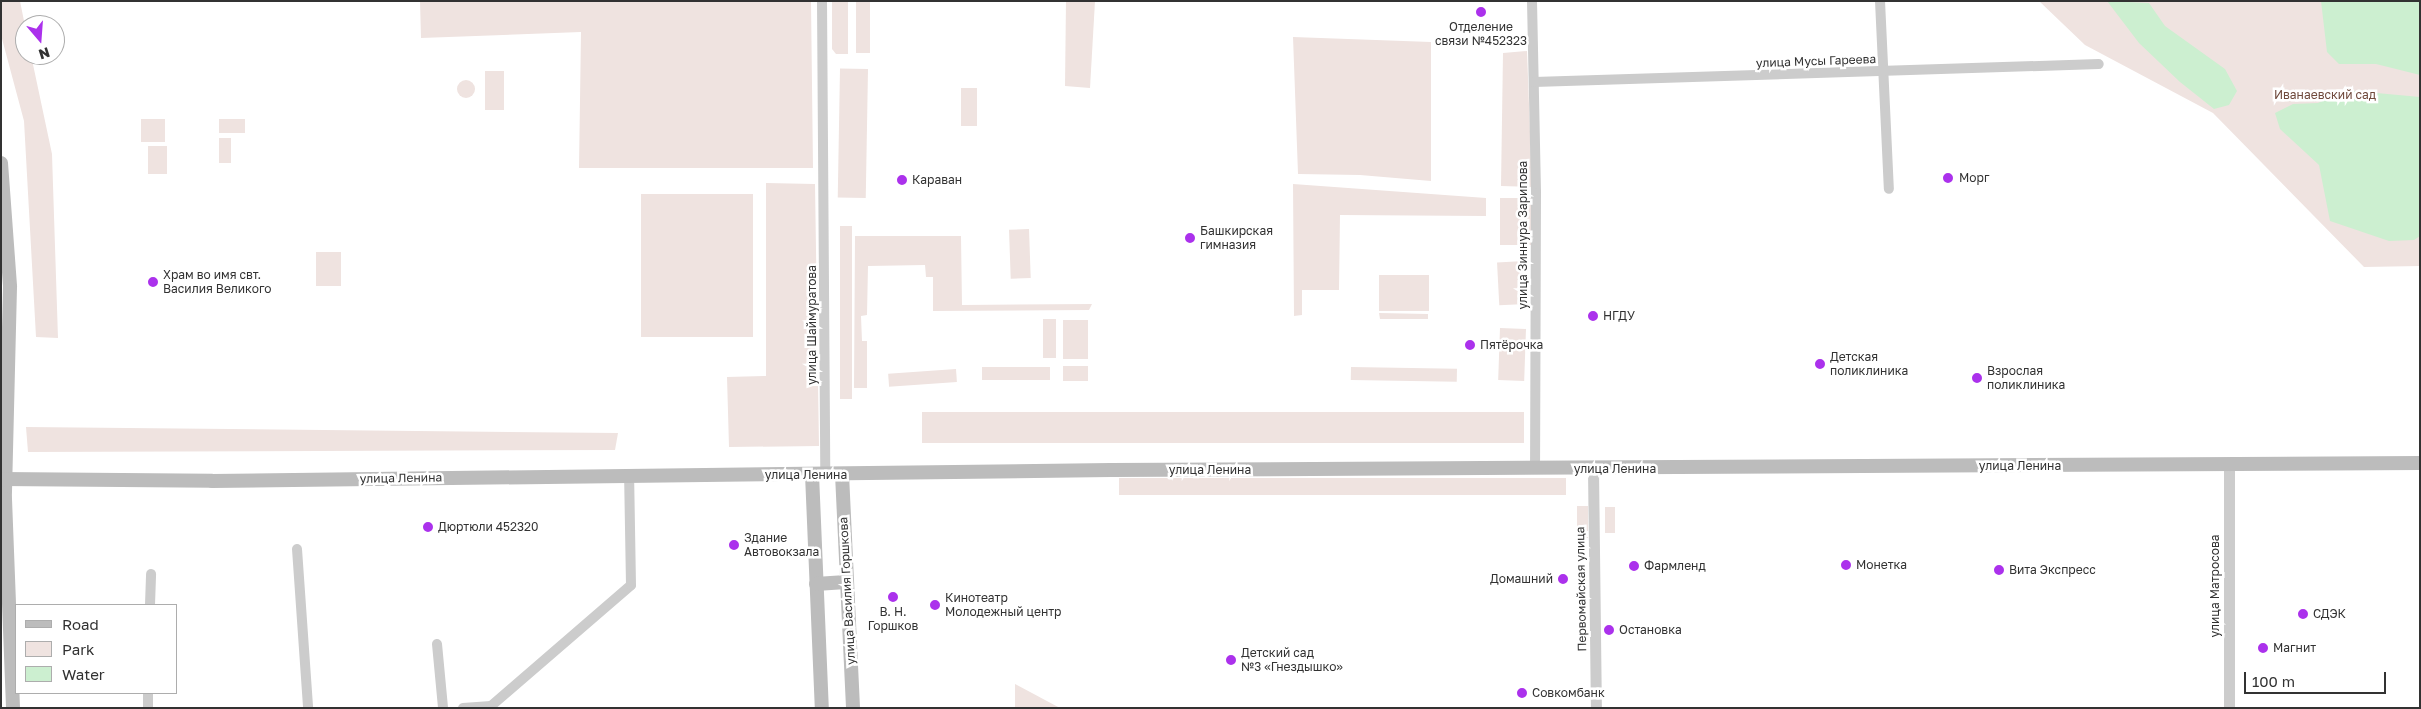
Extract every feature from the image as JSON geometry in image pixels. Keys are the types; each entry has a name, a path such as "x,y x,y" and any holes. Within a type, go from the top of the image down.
{"main road":[{"path":"1,163 9,236 3,478 13,708"},
{"name":"улица Ленина","path":"3,478 212,481 629,475 2420,463"},
{"path":"818,474 816,584 822,708"},
{"name":"улица Василия Горшкова","path":"842,474 853,708"},
{"path":"816,584 846,582"}],"street":[{"name":"улица Шаймуратова","path":"818,474 824,176 822,1"},
{"name":"улица Зиннура Зарипова","path":"1532,1 1535,469"},
{"path":"1880,1 1889,189"},
{"name":"улица Мусы Гареева","path":"1534,82 2099,64"},
{"name":"улица Матросова","path":"2229,465 2229,708"},
{"name":"Первомайская улица","path":"1593,469 1596,708"},
{"path":"463,708 491,706 631,585 629,475"},
{"path":"297,548 308,708"},
{"path":"150,604 151,574"},
{"path":"437,644 443,708"},
{"path":"148,694 148,708"}],"green space":[{"path":"1,1 20,1 23,15 15,15 15,65 33,65 52,154 58,338 36,337 24,121 1,35"},
{"path":"420,1 811,1 813,168 579,168 581,32 421,38"},
{"path":"832,1 848,1 848,54 836,54 832,49"},
{"path":"856,1 870,1 870,53 856,53"},
{"path":"1066,1 1095,1 1090,88 1065,86"},
{"name":"Иванаевский сад","path":"2039,1 2420,1 2420,266 2364,267 2213,113 2085,45"},
{"path":"1293,37 1431,42 1431,181 1360,175 1298,174"},
{"path":"1527,51 1532,187 1501,186 1503,53"},
{"path":"840,69 868,69 866,198 838,197"},
{"path":"485,71 504,71 504,110 485,110"},
{"path":"462,80 470,80 475,85 473,96 462,98 457,93 457,85"},
{"path":"961,88 977,88 977,126 961,126"},
{"path":"141,119 165,119 165,142 141,142"},
{"path":"219,119 245,119 245,133 219,133"},
{"path":"219,138 231,138 231,163 219,163"},
{"path":"148,146 167,146 167,174 148,174"},
{"path":"766,183 815,184 819,446 729,447 727,377 766,376"},
{"path":"1293,184 1486,198 1486,216 1340,215 1339,290 1302,290 1302,315 1294,316"},
{"path":"641,194 753,194 753,337 641,337"},
{"path":"1500,198 1531,198 1531,245 1500,245"},
{"path":"840,226 852,226 852,399 840,399"},
{"path":"1029,229 1031,278 1011,279 1009,230"},
{"path":"855,236 961,236 962,305 1092,304 1089,310 933,311 933,277 926,277 925,265 868,266 867,315 861,316 862,341 867,341 867,388 854,388"},
{"path":"316,252 341,252 341,286 316,286"},
{"path":"1524,261 1526,304 1499,305 1497,262"},
{"path":"1379,275 1429,275 1429,311 1379,311"},
{"path":"1379,313 1428,314 1428,319 1380,319"},
{"path":"1043,319 1056,319 1056,358 1043,358"},
{"path":"1063,320 1088,320 1088,359 1063,359"},
{"path":"1500,328 1526,329 1524,381 1498,380"},
{"path":"1063,366 1088,366 1088,381 1063,381"},
{"path":"982,367 1050,367 1050,380 982,380"},
{"path":"1351,367 1457,369 1457,382 1351,380"},
{"path":"956,369 957,382 889,387 888,374"},
{"path":"922,412 1524,412 1524,443 922,443"},
{"path":"26,427 618,433 615,450 28,452"},
{"path":"1119,478 1566,478 1566,495 1119,495"},
{"path":"1577,506 1588,506 1588,538 1577,538"},
{"path":"1605,507 1615,507 1615,533 1605,533"},
{"path":"1015,684 1060,708 1015,708"}],"water":[{"path":"2107,1 2149,3 2165,26 2225,69 2237,91 2229,105 2214,109 2180,82 2139,43"},
{"path":"2321,1 2420,1 2420,75 2376,64 2339,64 2327,52"},
{"path":"2344,90 2420,97 2420,236 2414,240 2389,241 2330,221 2319,165 2280,129 2275,113 2293,104 2318,103"}],"place":[{"name":"Отделение связи №452323","path":"1481,12"},
{"name":"Морг","path":"1948,178"},
{"name":"Караван","path":"902,180"},
{"name":"Башкирская гимназия","path":"1190,238"},
{"name":"Храм во имя свт. Василия Великого","path":"153,282"},
{"name":"НГДУ","path":"1593,316"},
{"name":"Пятёрочка","path":"1470,345"},
{"name":"Детская поликлиника","path":"1820,364"},
{"name":"Взрослая поликлиника","path":"1977,378"},
{"name":"Дюртюли 452320","path":"428,527"},
{"name":"Здание Автовокзала","path":"734,545"},
{"name":"Монетка","path":"1846,565"},
{"name":"Фармленд","path":"1634,566"},
{"name":"Вита Экспресс","path":"1999,570"},
{"name":"Домашний","path":"1563,579"},
{"name":"В. Н. Горшков","path":"893,597"},
{"name":"Кинотеатр Молодежный центр","path":"935,605"},
{"name":"СДЭК","path":"2303,614"},
{"name":"Остановка","path":"1609,630"},
{"name":"Магнит","path":"2263,648"},
{"name":"Детский сад №3 «Гнездышко»","path":"1231,660"},
{"name":"Совкомбанк","path":"1522,693"}]}
